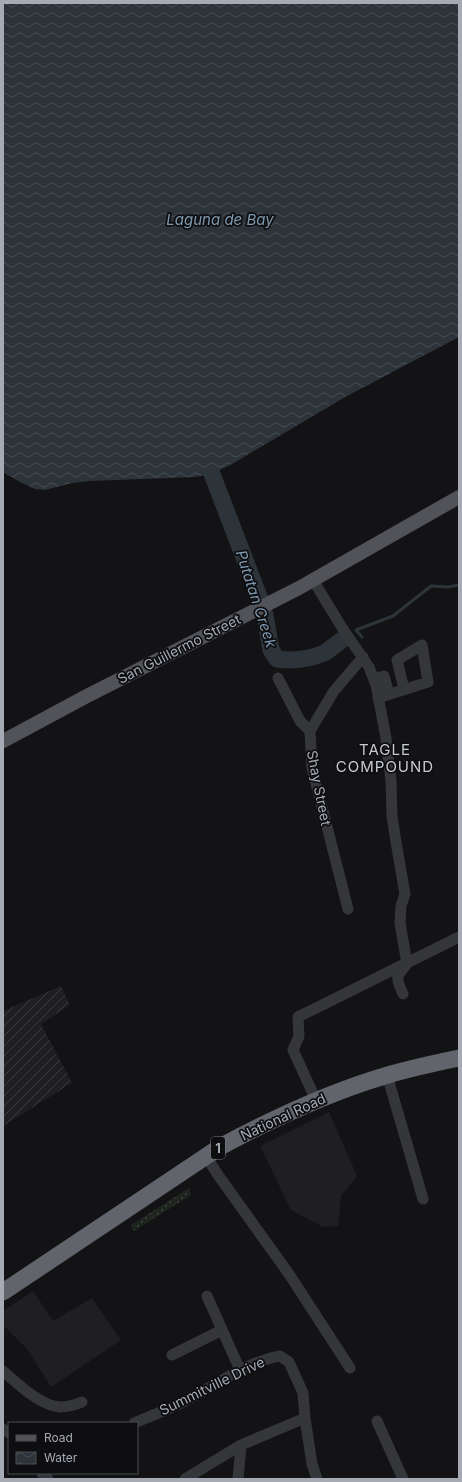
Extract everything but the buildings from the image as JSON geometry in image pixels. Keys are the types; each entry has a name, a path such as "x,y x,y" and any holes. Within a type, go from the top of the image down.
{"highway":[{"name":"National Road","path":"3,1292 206,1156 250,1131 316,1100 387,1075 459,1058"}],"main road":[{"name":"San Guillermo Street","path":"3,741 98,690 253,612 459,498"}],"street":[{"path":"313,580 341,626 363,657 374,679 387,744 391,781 392,816 405,894 401,906 400,922 407,964"},
{"name":"Shay Street","path":"348,910 312,768 310,732 334,691 363,657"},
{"path":"374,679 384,676 389,694"},
{"path":"278,678 300,721 310,732"},
{"path":"378,698 404,689"},
{"path":"316,1100 293,1050 299,1036 298,1017 459,937"},
{"path":"403,994 397,980 401,969 407,964"},
{"path":"387,1075 423,1199"},
{"path":"206,1156 218,1176 289,1274 350,1368"},
{"path":"206,1296 240,1370"},
{"path":"172,1354 222,1330"},
{"name":"Summitville Drive","path":"136,1422 186,1400 265,1358 280,1356 289,1362 303,1393 312,1464 317,1479"},
{"path":"3,1371 31,1394 52,1406 70,1406 82,1402"},
{"path":"186,1479 241,1445 305,1418"},
{"path":"377,1421 403,1479"},
{"path":"238,1479 241,1445"}],"shaded area":[{"path":"61,986 70,1005 41,1024 72,1083 3,1126 3,1011"},
{"path":"329,1112 357,1176 341,1196 338,1226 323,1227 291,1210 260,1146"},
{"path":"189,1188 191,1195 134,1231 131,1225"},
{"path":"33,1291 53,1321 92,1298 121,1340 51,1387 27,1349 3,1325 3,1311"}],"water":[{"name":"Laguna de Bay","path":"3,3 459,3 459,337 345,397 232,464 212,474 194,477 90,481 72,483 45,490 35,489 3,472"}],"waterway":[{"name":"Putatan Creek","path":"212,474 260,599 265,615 271,650 277,659 295,660 313,657 326,652 342,640"},
{"path":"362,637 356,630 393,616 431,586 448,587 459,585"}],"district":[{"name":"TAGLE COMPOUND","path":"385,758"}]}
